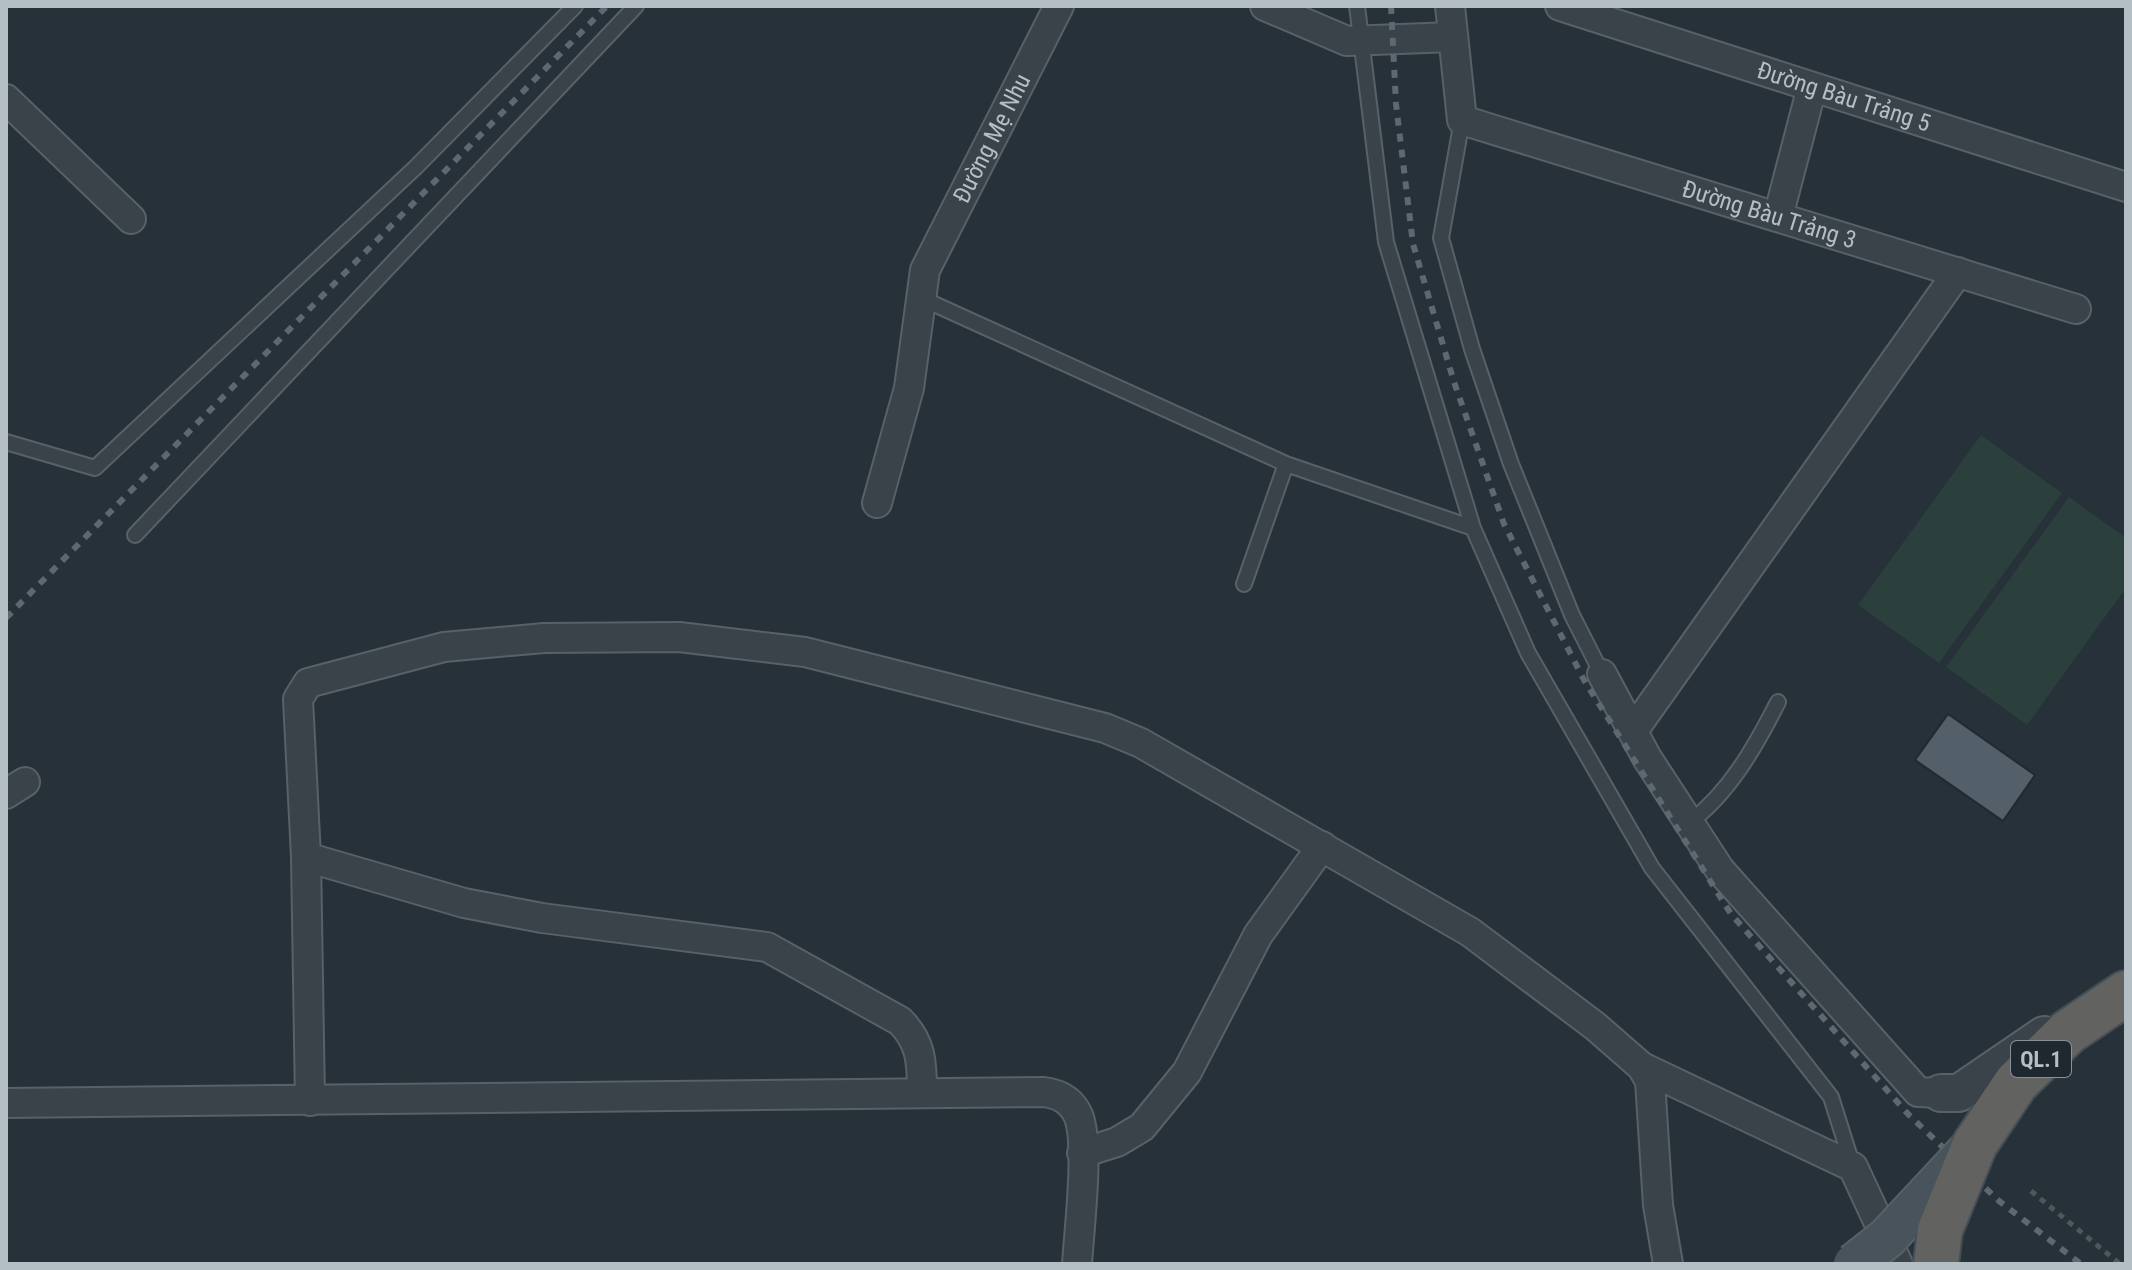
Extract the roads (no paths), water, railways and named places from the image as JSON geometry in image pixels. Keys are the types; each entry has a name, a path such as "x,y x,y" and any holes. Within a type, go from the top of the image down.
{"highway":[{"name":"QL.1","path":"1936,1264 1940,1230 1975,1144 2016,1083 2068,1032 2126,993"}],"main road":[{"path":"1854,1264 1887,1238 1975,1144"}],"street":[{"name":"Đường Mẹ Nhu","path":"923,299 925,270 1059,6"},
{"path":"1265,6 1352,40 1453,37"},
{"path":"1450,6 1462,120"},
{"name":"Đường Bàu Trảng 5","path":"1560,6 2126,187"},
{"path":"1778,217 1812,87"},
{"path":"6,99 131,219"},
{"name":"Đường Bàu Trảng 3","path":"1462,120 2076,309"},
{"path":"1633,731 1958,272"},
{"path":"877,503 909,388 923,299"},
{"path":"310,1101 306,857 298,699 308,683 444,647 544,638 679,637 805,652 915,677 1010,706 1105,728 1141,743 1470,932 1595,1026 1642,1067 1853,1167 1898,1264"},
{"path":"1602,674 1633,731 1720,870 1918,1092 1959,1093 2126,975"},
{"path":"1082,1153 1117,1142 1142,1127 1187,1072 1258,935 1322,846"},
{"path":"306,857 464,903 542,918 661,930 767,947 900,1021 915,1036 922,1062 922,1091"},
{"path":"1642,1067 1650,1081 1658,1205 1668,1264"},
{"path":"6,1103 922,1091 1058,1094 1069,1102 1078,1115 1082,1153 1077,1264"}],"lane":[{"path":"6,442 95,468 416,167 575,6"},
{"path":"135,535 636,6"},
{"path":"1357,6 1352,40 1386,242 1473,528 1528,653 1652,868 1831,1097 1853,1167"},
{"path":"1462,120 1441,238 1472,349 1511,464 1572,615 1602,674"},
{"path":"923,299 1286,464 1473,528"},
{"path":"1244,584 1286,464"},
{"path":"1689,823 1708,809 1754,749 1778,702"}],"railway":[{"path":"6,618 607,6"},
{"path":"1391,6 1396,104 1413,244 1454,382 1504,524 1584,680 1731,914 1908,1114 1999,1201 2081,1264"}]}
